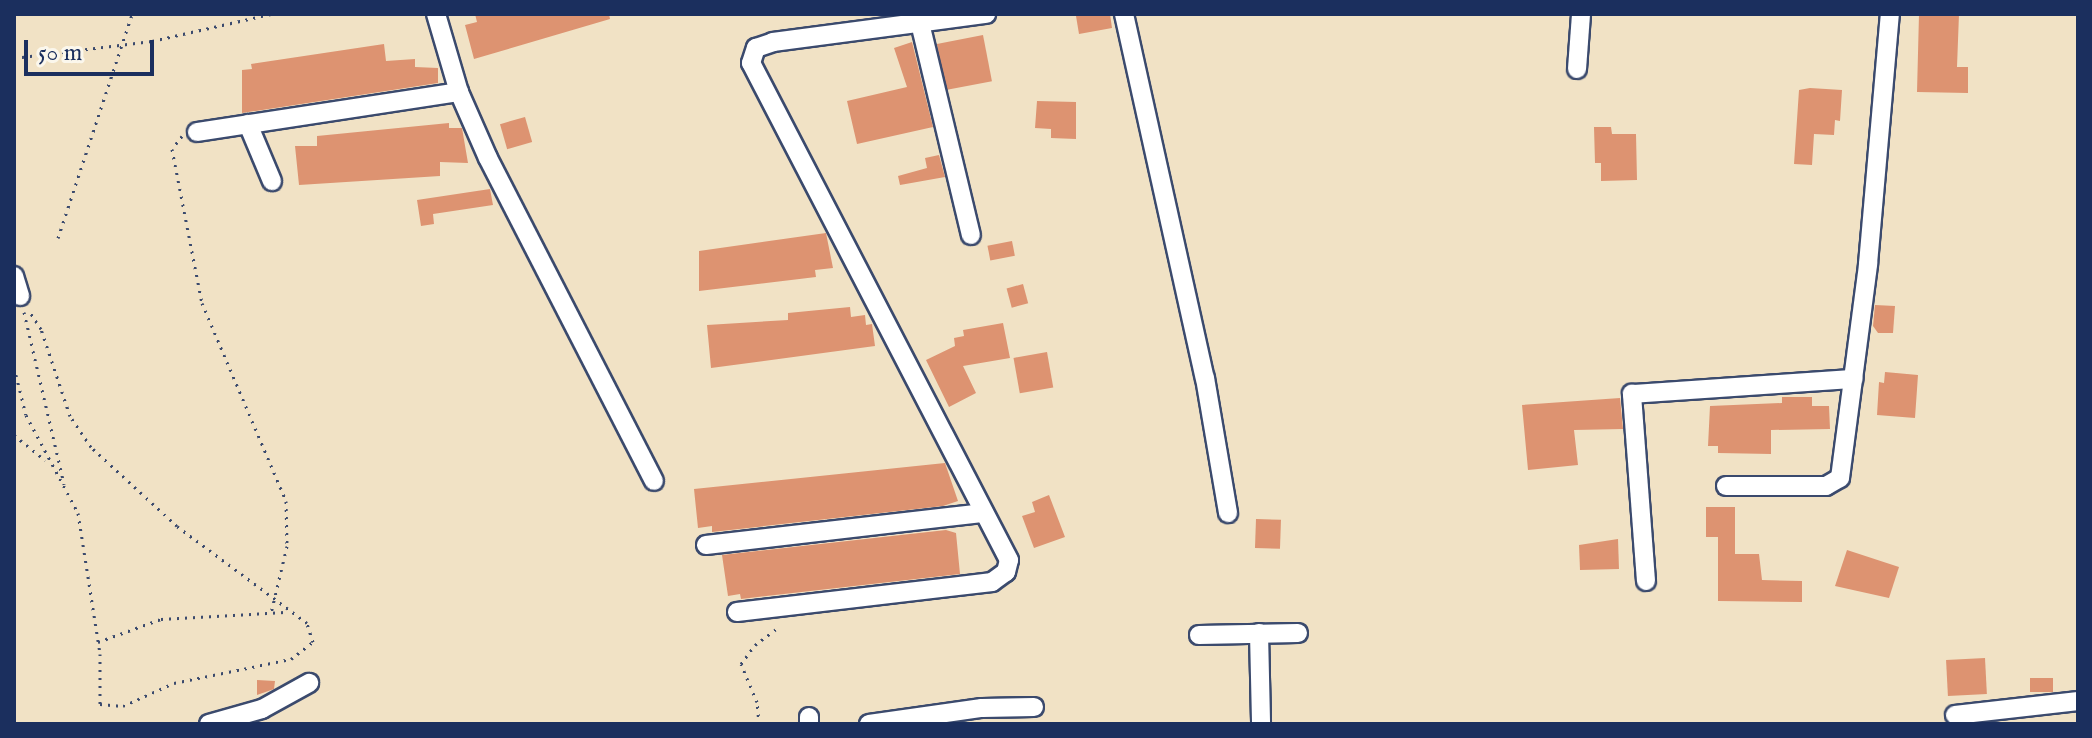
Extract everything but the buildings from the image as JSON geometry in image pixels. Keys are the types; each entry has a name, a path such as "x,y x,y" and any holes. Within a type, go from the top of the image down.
{"street":[{"path":"436,14 459,92 518,218 654,481"},
{"path":"737,612 1001,577 1009,560 751,63 764,44 896,20 920,23 986,14"},
{"path":"1124,14 1205,378 1228,513"},
{"path":"1577,69 1581,14"},
{"path":"1726,486 1834,485 1844,467 1890,14"},
{"path":"920,23 971,235"},
{"path":"197,132 459,92"},
{"path":"248,124 272,181"},
{"path":"14,276 20,296"},
{"path":"1646,581 1631,403 1635,391 1853,379"},
{"path":"706,545 984,513"},
{"path":"1259,633 1261,724"},
{"path":"1199,635 1298,633"},
{"path":"209,724 262,709 309,683"},
{"path":"1955,715 2078,701"},
{"path":"869,724 982,708 1034,707"}],"path":[{"path":"58,238 125,44 132,14"},
{"path":"14,58 125,44 271,14"},
{"path":"197,132 179,136 172,149 198,287 286,501 287,546 271,613"},
{"path":"14,367 26,415 78,513 98,642 100,704 123,706 174,683 291,659 313,642 314,632 177,526 91,447 70,416 41,329 22,302 65,488"},
{"path":"14,435 49,463"},
{"path":"759,724 757,702 743,676 742,662 755,645 809,603"},
{"path":"98,642 161,619 287,612"}]}
